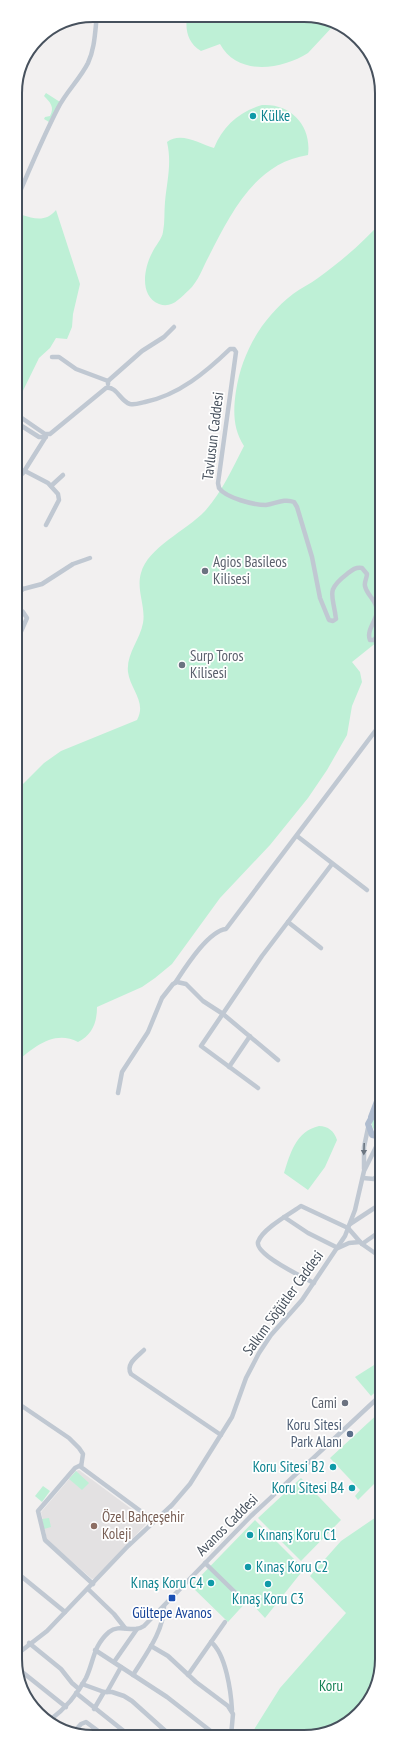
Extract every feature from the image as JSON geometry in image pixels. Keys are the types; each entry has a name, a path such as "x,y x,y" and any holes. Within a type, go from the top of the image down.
{"main road":[{"path":"375,1106 368,1128 372,1134 375,1135"},
{"path":"370,1118 375,1115"}],"street":[{"path":"22,186 35,155 58,108 84,70 90,58 94,43 96,22"},
{"path":"108,381 142,351 164,337 174,327"},
{"name":"Tavlusun Caddesi","path":"110,388 124,401 131,404 138,404 156,399 178,390 213,365 230,349 235,350 219,470 219,488 227,495 256,504 268,504 283,501 294,502 297,507 312,557 320,598 329,620 333,621 336,618 332,594 334,585 352,570 359,567 366,572 366,589 375,602"},
{"path":"52,357 59,358 76,369 108,381"},
{"path":"22,474 45,438 110,388 108,381"},
{"path":"22,418 45,434 53,433"},
{"path":"22,429 45,438"},
{"path":"25,471 51,486 57,492 59,498 46,525"},
{"path":"51,486 64,475"},
{"path":"23,590 42,584 73,564 90,558"},
{"path":"22,612 27,617 22,628"},
{"name":"Tavlusun Caddesi","path":"375,619 369,635 370,640 375,639"},
{"path":"118,1093 122,1072 148,1032 162,998 205,943 217,932 226,929 375,736"},
{"path":"297,836 367,890"},
{"path":"258,1088 201,1046 262,956 332,864"},
{"path":"288,922 321,948"},
{"path":"175,983 179,982 186,984 208,1005 223,1014 278,1060"},
{"path":"229,1067 250,1036"},
{"name":"Salkım Söğütler Caddesi","path":"22,1650 47,1631 185,1491 235,1412 246,1378 259,1353 314,1283 338,1248 355,1210 363,1178 364,1147 368,1128"},
{"name":"Salkım Söğütler Caddesi","path":"364,1171 375,1150"},
{"path":"363,1178 375,1178"},
{"path":"314,1283 276,1262 263,1253 259,1247 259,1240 265,1232 301,1206 349,1226 361,1243 375,1252"},
{"path":"349,1226 375,1208"},
{"path":"284,1217 308,1233 338,1248 348,1243 361,1243 375,1234"},
{"path":"144,1350 130,1365 129,1369 131,1374 221,1435"},
{"name":"Avanos Caddesi","path":"114,1662 137,1629 144,1626 252,1516 375,1401"},
{"path":"22,1406 73,1441 82,1452 81,1467 154,1521"},
{"path":"81,1464 75,1468 38,1511 45,1540 93,1584"},
{"path":"205,1563 244,1602"},
{"path":"22,1577 65,1612"},
{"path":"88,1589 114,1614 125,1628"},
{"path":"133,1675 151,1646 162,1623 164,1606"},
{"path":"188,1675 225,1622"},
{"path":"53,1718 66,1707 78,1691 86,1678 95,1650 109,1632 116,1628 137,1629"},
{"path":"211,1642 218,1648 222,1656 231,1696 232,1730"},
{"path":"29,1644 56,1664 94,1708 122,1730"},
{"path":"151,1646 168,1656 188,1675 228,1706 232,1712"},
{"path":"95,1650 167,1697 209,1730"},
{"path":"94,1708 106,1692 121,1667"},
{"path":"23,1673 66,1707"},
{"path":"82,1684 106,1692 116,1693 128,1698 164,1730"},
{"path":"77,1728 81,1724 86,1722 97,1730"}],"shaded area":[{"name":"Özel Bahçeşehir Koleji","path":"79,1470 145,1519 146,1524 96,1578 92,1579 47,1540 41,1512 76,1471"}],"green space":[{"path":"187,22 309,22 332,28 308,53 285,63 260,67 237,61 228,54 220,44 201,51 190,40"},
{"path":"46,93 60,102 49,122 44,119 45,117 50,116 52,110 50,103 44,96"},
{"path":"262,105 272,105 282,108 297,118 307,135 308,155 289,160 273,168 259,179 247,192 226,223 198,279 192,287 176,302 168,305 159,304 148,295 145,274 149,259 162,235 164,228 169,165 167,142 172,139 184,138 197,141 214,148 222,133 233,121 246,112"},
{"path":"56,210 80,284 73,314 72,327 67,339 56,338 50,348 39,358 22,393 22,215 31,218 44,218"},
{"path":"375,228 375,644 352,662 360,672 362,682 352,706 347,735 327,770 308,798 270,845 220,898 172,964 142,987 97,1007 93,1028 83,1039 78,1042 61,1038 52,1039 37,1046 22,1058 22,785 44,763 61,751 137,720 140,713 140,707 129,678 128,665 131,653 143,623 144,617 140,592 140,579 145,564 159,547 197,518 211,504 217,496 244,446 240,440 235,420 234,406 236,391 248,349 263,325 282,303 315,280 367,237"},
{"path":"375,1117 375,1130 372,1126 373,1118"},
{"path":"319,1126 330,1130 337,1140 325,1167 308,1190 284,1173 295,1144 299,1138 311,1129"},
{"path":"375,1364 375,1392 371,1396 355,1377"},
{"path":"375,1416 375,1483 358,1500 355,1496 360,1490 330,1458"},
{"path":"76,1471 89,1483 82,1490 69,1479"},
{"path":"301,1478 341,1520 301,1561 258,1518"},
{"path":"43,1486 50,1491 42,1502 35,1496"},
{"path":"49,1518 51,1527 44,1529 42,1519"},
{"name":"Koru","path":"375,1518 375,1664 373,1678 368,1691 363,1699 344,1718 323,1728 304,1730 254,1730 280,1688 346,1613 310,1576 341,1541"},
{"path":"255,1520 304,1569 265,1618 248,1600 228,1622 191,1586"}],"place":[{"name":"Külke","path":"253,116"},
{"name":"Agios Basileos Kilisesi","path":"205,571"},
{"name":"Surp Toros Kilisesi","path":"182,665"},
{"name":"Cami","path":"345,1403"},
{"name":"Koru Sitesi Park Alanı","path":"350,1434"},
{"name":"Koru Sitesi B2","path":"333,1467"},
{"name":"Koru Sitesi B4","path":"352,1488"},
{"name":"Özel Bahçeşehir Koleji","path":"94,1526"},
{"name":"Kınanş Koru C1","path":"250,1535"},
{"name":"Kınaş Koru C2","path":"248,1567"},
{"name":"Kınaş Koru C4","path":"211,1583"},
{"name":"Kınaş Koru C3","path":"268,1584"},
{"name":"Gültepe Avanos","path":"172,1598"}]}
